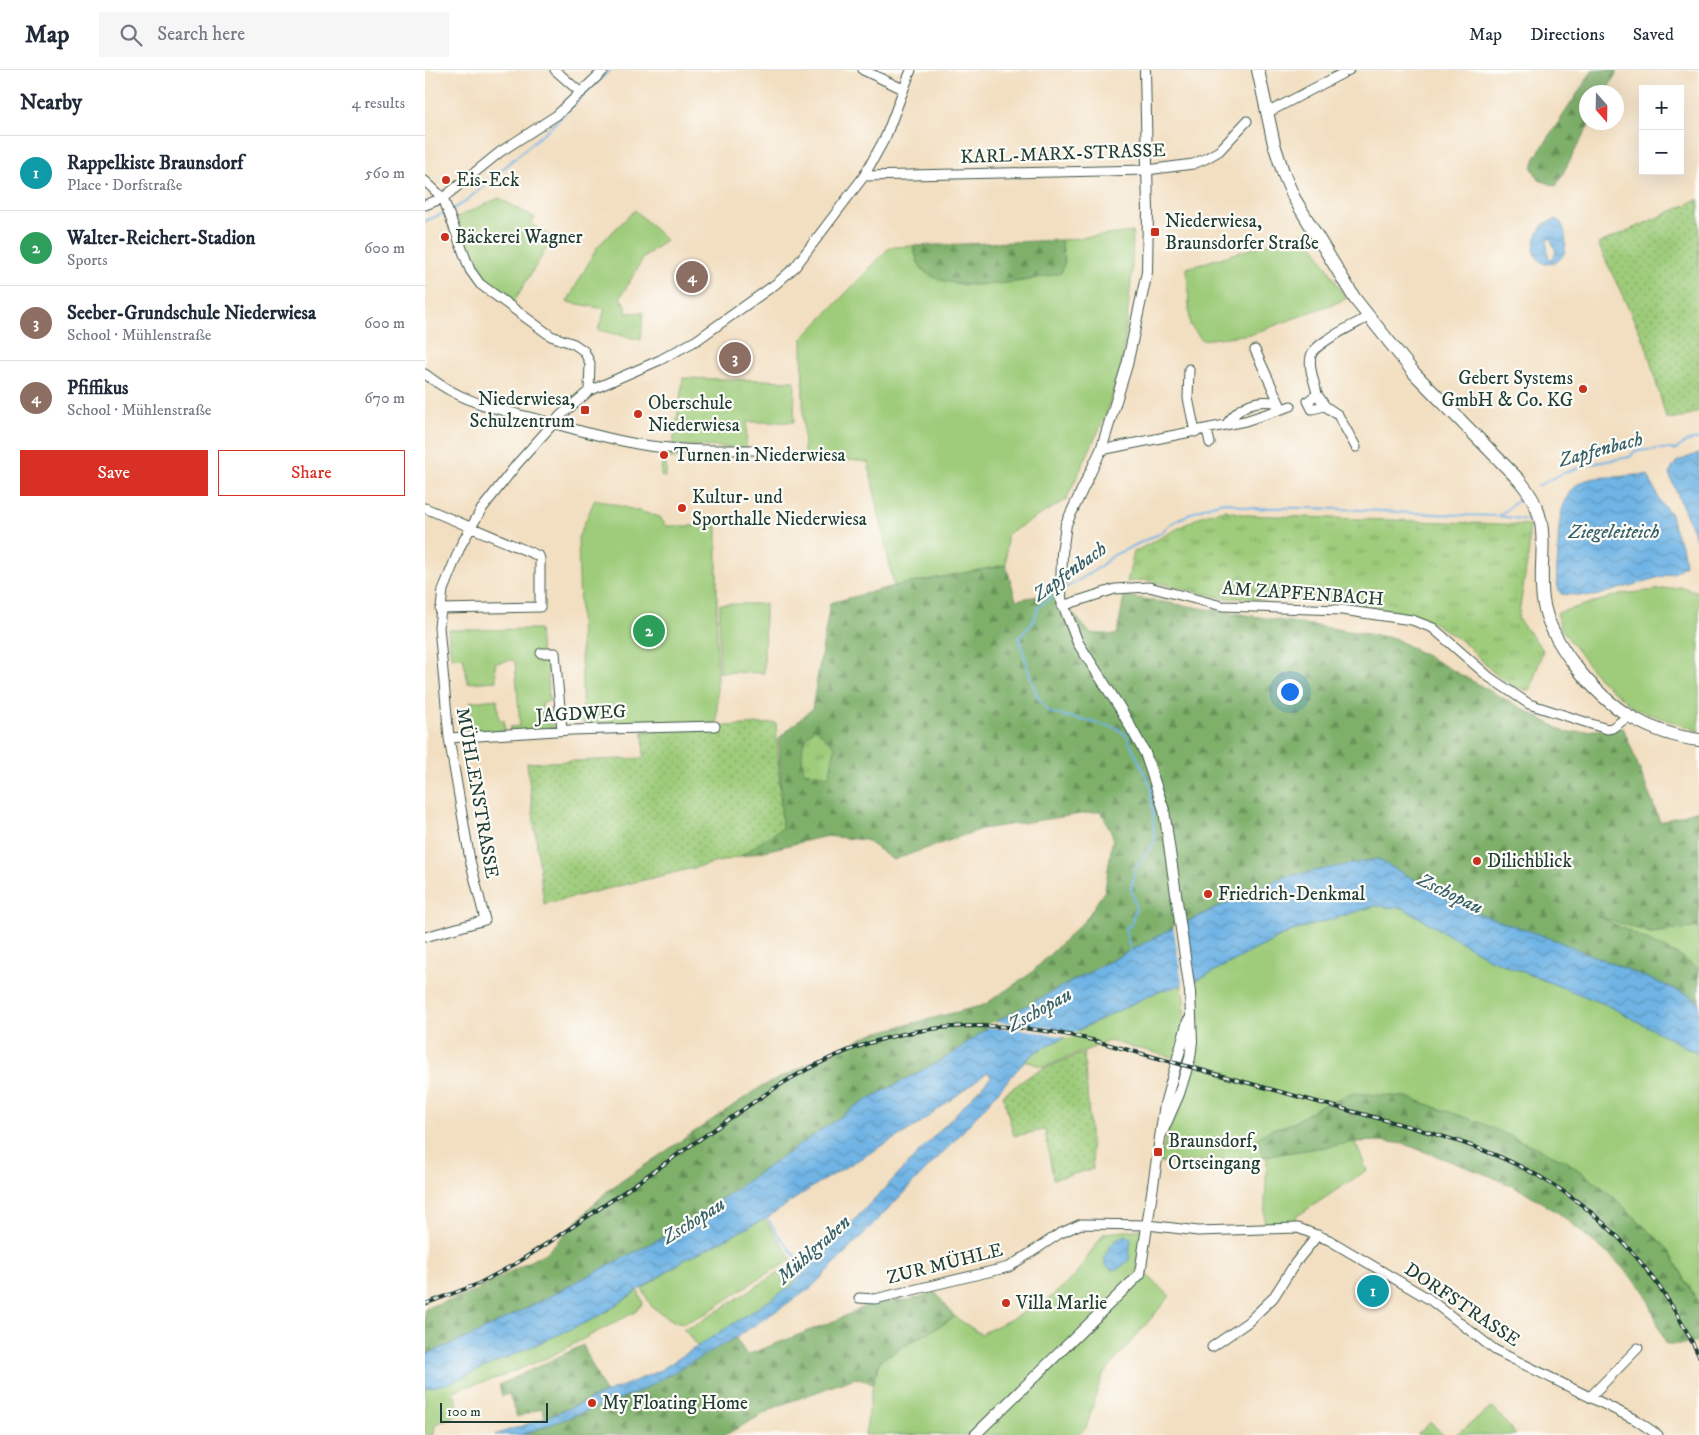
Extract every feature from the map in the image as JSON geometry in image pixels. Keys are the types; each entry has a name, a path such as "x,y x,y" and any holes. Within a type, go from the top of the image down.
{"main road":[{"path":"1258,70 1281,167 1294,198 1324,250 1368,317 1415,374 1519,480 1531,496 1541,519 1544,533 1543,601 1554,632 1584,675 1606,698 1629,716 1660,731 1699,740"}],"street":[{"path":"555,70 581,93"},
{"path":"425,205 445,201 500,152 557,115 604,70"},
{"path":"863,70 903,89"},
{"name":"MÜHLENSTRASSE","path":"425,937 485,920 470,860 449,738 440,645 440,609 449,573 471,528 489,500 517,464 554,424 589,391 643,368 697,340 795,268 864,176 886,136 911,70"},
{"path":"975,1435 1020,1389 1137,1279 1142,1271 1165,1104 1191,1009 1164,810 1151,766 1121,708 1078,643 1061,602 1066,524 1101,450 1127,365 1147,272 1145,70"},
{"path":"1267,113 1349,70"},
{"name":"KARL-MARX-STRASSE","path":"864,176 1147,170 1193,164 1219,151 1247,121"},
{"path":"425,181 445,201 469,270 480,284 551,336 574,344 583,351 590,363 589,391"},
{"path":"1357,447 1338,415 1325,406 1317,394 1310,364 1311,354 1319,345 1368,317"},
{"path":"1255,350 1280,406"},
{"path":"1189,369 1188,398 1195,432"},
{"path":"425,374 440,386 485,406 581,432 639,444 690,450 755,450"},
{"path":"1317,394 1308,402 1309,407 1319,409 1325,406"},
{"path":"1226,426 1241,408 1259,402 1291,406"},
{"path":"1101,450 1226,426 1280,406"},
{"path":"1207,430 1210,443"},
{"path":"425,508 539,556 540,607 440,609"},
{"name":"AM ZAPFENBACH","path":"1061,602 1115,589 1149,587 1222,606 1343,610 1411,620 1433,628 1489,677 1529,704 1607,729 1612,728 1629,716"},
{"path":"541,654 555,653 562,730"},
{"name":"JAGDWEG","path":"449,738 562,730 715,726"},
{"name":"ZUR MÜHLE","path":"859,1298 875,1299 1009,1267 1059,1234 1081,1224 1148,1225"},
{"name":"DORFSTRASSE","path":"1148,1225 1198,1231 1293,1228 1318,1235 1429,1299 1495,1350 1636,1420 1658,1435"},
{"path":"1212,1347 1248,1322 1273,1298 1296,1262 1318,1235"},
{"path":"1590,1397 1638,1348"}],"green space":[{"path":"1593,70 1618,70 1610,85 1583,85"},
{"path":"1579,91 1579,130 1586,130 1556,186 1539,180 1532,168 1535,158"},
{"path":"499,198 535,218 531,224 553,238 513,303 489,284 475,267 466,247 457,217"},
{"path":"1699,199 1699,411 1682,418 1666,418 1646,345 1598,244"},
{"path":"635,210 666,240 644,257 620,298 626,306 626,313 643,312 641,340 598,330 605,309 567,302 598,246"},
{"path":"1133,232 1132,272 1122,364 1106,415 1066,500 1007,534 1006,565 894,586 868,462 804,456 802,339 890,247 913,246 918,263 964,285 998,284 1030,280 1065,262 1061,240"},
{"path":"1306,232 1346,299 1252,334 1202,340 1190,325 1187,268"},
{"path":"1061,240 1065,262 1061,273 1029,280 971,285 937,279 924,271 917,259 913,246"},
{"path":"683,378 795,381 794,422 747,422 746,448 673,445"},
{"path":"662,452 681,452 680,458 666,458 666,477 661,476"},
{"path":"595,499 660,517 666,526 717,526 717,723 583,724 578,538"},
{"path":"1224,510 1247,515 1529,525 1529,551 1518,619 1543,650 1530,691 1512,686 1492,671 1466,644 1436,624 1415,615 1336,601 1223,598 1146,580 1127,582 1134,552 1201,516"},
{"path":"1006,565 1016,600 1055,593 1090,633 1117,635 1124,596 1394,638 1567,733 1623,727 1660,822 1699,810 1699,927 1651,933 1598,916 1679,956 1699,970 1699,1002 1689,995 1552,939 1471,911 1377,859 1283,877 1171,929 999,1020 949,1056 859,1104 675,1231 480,1332 425,1355 425,1308 471,1293 547,1252 607,1191 759,1088 871,1034 984,1005 1030,974 1086,919 1105,890 1113,836 1101,811 982,829 893,860 865,840 827,836 739,857 782,828 779,738 812,709 830,603 894,586"},
{"path":"1681,587 1699,592 1699,731 1635,709 1598,678 1561,629 1557,613 1622,594"},
{"path":"720,604 765,604 764,673 719,672"},
{"path":"539,629 541,655 547,656 549,701 542,703 543,716 546,716 547,724 557,723 556,705 559,728 511,731 510,727 520,726 515,662 513,660 495,663 496,681 468,683 463,657 451,658 448,630"},
{"path":"497,699 499,720 504,720 505,731 473,733 470,702"},
{"path":"776,723 782,828 739,857 544,904 527,763 644,758 643,731"},
{"path":"815,728 835,747 829,776 804,772 802,759 804,743"},
{"path":"1375,906 1403,908 1490,959 1607,1005 1699,1054 1699,1304 1668,1249 1607,1191 1566,1161 1322,1105 1293,1123 1270,1130 1267,1156 1355,1142 1367,1170 1297,1216 1292,1224 1264,1226 1267,1157 1159,1163 1196,1027 1195,981 1290,932"},
{"path":"1593,914 1651,933 1699,927 1699,970 1679,956"},
{"path":"1181,984 1184,1013 1182,1031 1175,1058 1109,1041 1044,1067 1025,1061 1037,1051 1152,994"},
{"path":"1084,1053 1093,1169 1053,1179 1045,1130 1014,1136 1003,1095 1035,1072"},
{"path":"1354,1093 1407,1097 1481,1123 1566,1161 1607,1191 1668,1249 1699,1304 1699,1348 1696,1341 1690,1344 1666,1344 1644,1290 1614,1259 1560,1214 1527,1193 1490,1176 1404,1144 1381,1141 1355,1142 1267,1156 1263,1155 1257,1138 1270,1130 1293,1123 1322,1105"},
{"path":"765,1219 792,1260 759,1278 705,1314 684,1323 673,1321 652,1307 642,1289 686,1259"},
{"path":"1144,1229 1136,1275 1148,1276 1170,1296 1102,1376 1086,1428 1079,1435 865,1435 873,1383 880,1360 955,1317 981,1334 1045,1302 1074,1277 1104,1233"},
{"path":"797,1266 799,1272 795,1277 798,1280 789,1288 698,1347 683,1328 694,1326 779,1272"},
{"path":"638,1291 643,1303 635,1312 549,1357 500,1377 453,1391 461,1414 435,1424 434,1435 425,1435 425,1388 449,1383 596,1318"},
{"path":"935,1292 955,1317 880,1360 873,1383 855,1378 778,1406 725,1435 522,1435 638,1392 735,1337 747,1355 839,1319 876,1301 910,1300"},
{"path":"583,1345 605,1393 545,1418 542,1408 517,1417 509,1394 502,1396 499,1385"},
{"path":"1493,1407 1516,1435 1455,1435"},
{"path":"1431,1422 1443,1435 1417,1435"}],"water":[{"path":"1557,219 1560,222 1565,232 1566,245 1563,256 1560,259 1553,263 1545,264 1539,260 1534,250 1538,233 1545,223","holes":["1550,237 1556,252 1552,260 1548,256 1547,242"]},
{"name":"Ziegeleiteich","path":"1699,453 1699,546 1669,474 1676,462"},
{"name":"Ziegeleiteich","path":"1648,475 1661,503 1671,514 1674,528 1683,550 1685,565 1674,573 1595,596 1561,594 1557,584 1559,525 1563,506 1572,490 1582,482 1602,477"},
{"name":"Zschopau","path":"1377,859 1471,911 1552,939 1689,995 1699,1002 1699,1054 1607,1005 1490,959 1403,908 1375,906 1289,932 1195,981 1152,994 1037,1051 1025,1061 956,1139 811,1288 735,1338 638,1392 522,1435 494,1435 545,1418 659,1371 789,1288 991,1077 988,1072 916,1126 817,1184 765,1219 686,1259 596,1318 449,1383 425,1388 425,1355 480,1332 675,1231 859,1104 949,1056 999,1020 1171,929 1283,877"},
{"path":"1126,1235 1131,1238 1129,1260 1120,1268 1113,1270 1105,1265 1107,1251 1113,1243"}],"pier":[{"path":"1184,919 1194,984 1183,987 1173,925"},
{"path":"992,1022 1029,1024 1078,1034 1070,1038 1027,1030 985,1027"}],"waterway":[{"path":"451,210 465,202 554,124 610,70"},
{"path":"425,221 444,213"},
{"name":"Zapfenbach","path":"1538,486 1571,470 1630,457 1635,451 1675,450 1688,441 1699,439"},
{"name":"Zapfenbach","path":"1064,589 1094,571 1114,555 1161,533 1173,523 1191,513 1219,503 1228,502 1257,508 1325,508 1499,516 1522,497"},
{"path":"1499,516 1527,520"},
{"name":"Zapfenbach","path":"1058,593 1039,606 1033,622 1019,638 1030,677 1038,696 1049,712 1117,728 1127,736 1151,787 1155,842 1135,869 1131,889 1136,907 1131,925 1125,928 1131,952"},
{"name":"Mühlgraben","path":"766,1216 779,1236 808,1272"}],"railway":[{"path":"425,1304 478,1284 515,1264 586,1218 771,1090 831,1058 867,1044 903,1034 940,1028 1014,1027 1092,1040 1416,1129 1466,1144 1506,1159 1542,1178 1575,1200 1605,1225 1633,1253 1657,1284 1699,1356"}],"place":[{"name":"Eis-Eck","path":"446,180"},
{"name":"Niederwiesa, Braunsdorfer Straße","path":"1155,232"},
{"name":"Bäckerei Wagner","path":"445,237"},
{"name":"Pfiffikus","path":"692,277"},
{"name":"Seeber-Grundschule Niederwiesa","path":"735,358"},
{"name":"Gebert Systems GmbH & Co. KG","path":"1583,389"},
{"name":"Niederwiesa, Schulzentrum","path":"585,410"},
{"name":"Oberschule Niederwiesa","path":"638,414"},
{"name":"Turnen in Niederwiesa","path":"664,455"},
{"name":"Kultur- und Sporthalle Niederwiesa","path":"682,508"},
{"name":"Walter-Reichert-Stadion","path":"649,631"},
{"name":"Dilichblick","path":"1477,861"},
{"name":"Friedrich-Denkmal","path":"1208,894"},
{"name":"Braunsdorf, Ortseingang","path":"1158,1152"},
{"name":"Rappelkiste Braunsdorf","path":"1373,1291"},
{"name":"Villa Marlie","path":"1006,1303"},
{"name":"My Floating Home","path":"592,1403"}]}
